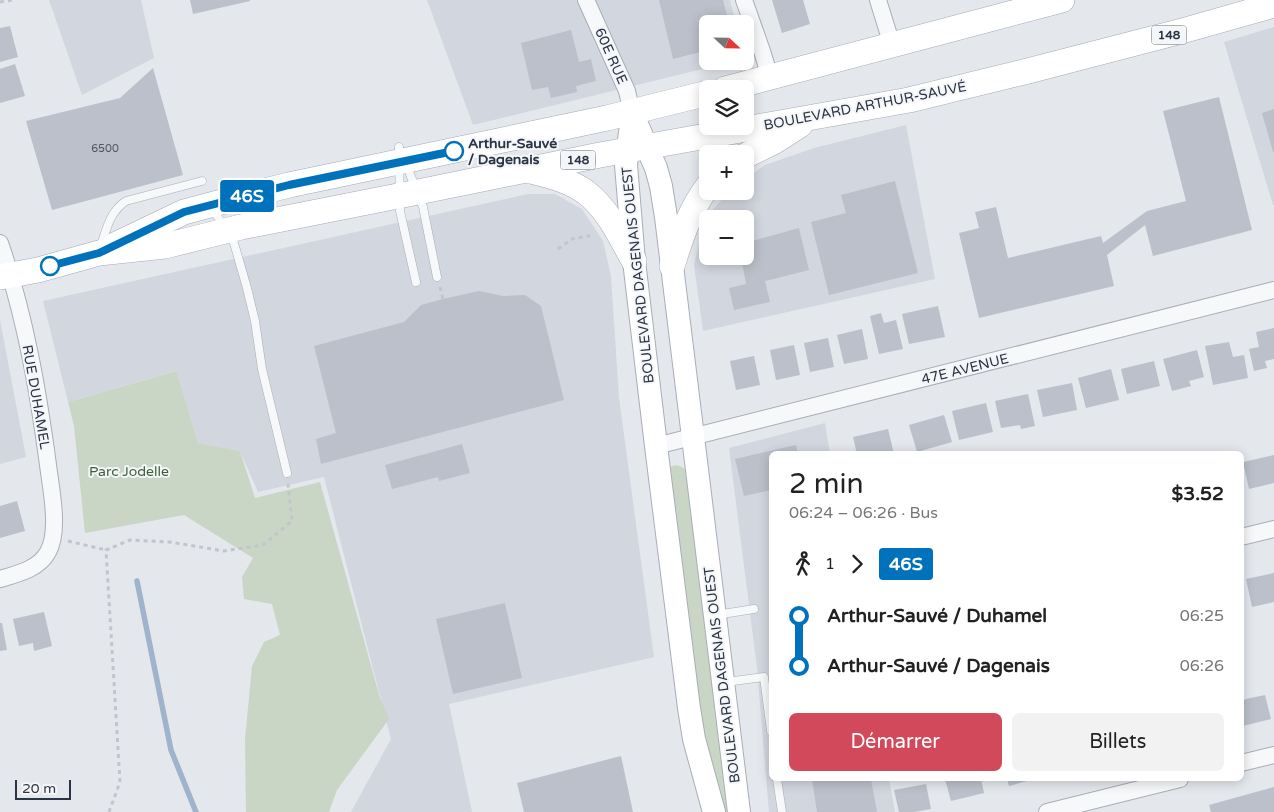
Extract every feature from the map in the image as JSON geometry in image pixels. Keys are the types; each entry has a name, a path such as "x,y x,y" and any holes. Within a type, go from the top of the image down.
{"main road":[{"path":"754,81 1062,0"},
{"name":"BOULEVARD ARTHUR-SAUVÉ","path":"5,276 38,270 99,253 165,246 227,230 600,155 901,102 1182,31 1274,5"},
{"name":"BOULEVARD ARTHUR-SAUVÉ","path":"99,253 184,212 289,185 632,113 699,95"},
{"name":"BOULEVARD DAGENAIS OUEST","path":"632,113 637,149 626,165 634,261 689,708 694,739 714,812"},
{"path":"754,152 776,141 811,118"},
{"name":"BOULEVARD DAGENAIS OUEST","path":"637,149 653,161 661,186 666,216 739,812"},
{"path":"529,170 563,180 588,194 604,211 634,261"},
{"path":"672,266 686,222 699,200"}],"street":[{"name":"60E RUE","path":"586,0 627,91 632,113"},
{"path":"744,0 770,77"},
{"path":"878,0 892,45"},
{"name":"RUE DUHAMEL","path":"0,243 5,276 19,304 42,418 53,515 50,545"},
{"name":"47E AVENUE","path":"656,446 1274,290"},
{"path":"1244,537 1274,529"},
{"path":"0,579 27,570 41,560 50,545"},
{"path":"1244,762 1274,755"},
{"path":"1047,812 1172,781"}],"lane":[{"path":"402,162 409,194 423,207 437,277"},
{"path":"402,162 409,194 400,211 416,282"},
{"path":"99,253 112,215 120,205 126,201 202,181"},
{"path":"209,206 227,230 234,244 255,321 262,369 286,473"},
{"path":"715,616 754,609"},
{"path":"724,682 768,676 769,694"},
{"path":"778,781 782,812"}],"path":[{"path":"0,2 12,0"},
{"path":"558,249 572,239 592,236"},
{"path":"50,545 106,550 130,540 170,542 224,551 263,545 292,521 286,473"},
{"path":"106,550 120,782 109,812"}],"shaded area":[{"path":"49,0 141,0 154,58 82,95"},
{"path":"427,0 730,0 734,15 699,15 699,70 473,125"},
{"path":"1274,27 1274,205 1273,205 1224,42"},
{"path":"906,125 935,279 703,331 694,265 699,244 699,265 754,265 754,210 713,210 721,200 754,200 754,173 765,165 814,148"},
{"path":"528,194 555,194 582,209 603,241 611,276 619,398 654,657 449,704 472,812 351,812 391,739 324,477 258,492 240,451 198,443 175,371 68,402 43,301"},
{"path":"0,320 26,457 0,464"},
{"path":"825,423 830,451 769,451 769,781 889,781 895,812 769,812 757,668 729,448"}],"green space":[{"name":"Parc Jodelle","path":"176,371 198,443 240,451 255,498 320,482 380,698 389,719 337,790 329,812 246,812 245,739 252,666 264,642 280,635 272,604 244,599 242,577 253,558 184,515 85,533 74,426 68,402"},
{"path":"675,465 686,470 688,474 729,812 724,812 697,705 668,470"}],"building":[{"path":"190,0 250,0 250,1 193,14"},
{"path":"659,0 723,0 727,15 699,15 699,52 673,59"},
{"path":"772,0 803,0 810,24 782,33"},
{"path":"10,26 18,57 0,62 0,28"},
{"path":"571,30 579,62 591,59 596,81 576,86 577,92 551,98 548,87 532,90 521,43"},
{"path":"15,64 25,96 0,103 0,69"},
{"path":"153,68 183,175 52,210 26,121 120,98"},
{"path":"1219,97 1252,230 1153,256 1145,225 1107,255 1114,286 979,318 959,233 979,228 975,212 996,207 1008,258 1101,236 1103,243 1147,211 1186,201 1163,111"},
{"path":"1274,109 1274,152 1273,152 1262,113"},
{"path":"895,181 918,273 829,295 811,222 846,213 841,195"},
{"path":"799,228 809,270 765,281 770,302 734,310 729,288 746,284 743,265 754,265 754,240"},
{"path":"479,291 503,296 525,295 541,306 564,400 321,464 316,439 336,433 314,346 404,322 421,305"},
{"path":"938,306 945,337 909,344 902,314"},
{"path":"881,313 884,323 896,320 903,349 879,354 870,316"},
{"path":"1274,328 1274,359 1265,361 1267,368 1254,371 1249,349 1259,347 1256,332"},
{"path":"862,329 868,359 844,364 837,335"},
{"path":"828,338 834,367 810,372 804,343"},
{"path":"1229,342 1233,357 1244,355 1248,378 1213,385 1205,346"},
{"path":"794,345 800,375 776,380 770,350"},
{"path":"1197,350 1204,377 1189,381 1191,386 1172,391 1163,359"},
{"path":"754,356 760,385 736,390 730,361"},
{"path":"1154,361 1160,386 1127,394 1121,369"},
{"path":"1111,369 1119,400 1086,408 1078,378"},
{"path":"1072,383 1077,410 1043,417 1037,390"},
{"path":"1028,394 1035,426 1021,429 1020,425 1001,428 995,401"},
{"path":"986,403 993,432 959,440 952,411"},
{"path":"944,415 952,442 917,451 909,425"},
{"path":"888,429 893,451 856,451 853,437"},
{"path":"462,444 470,473 439,481 438,477 392,489 385,465"},
{"path":"796,445 797,451 770,451"},
{"path":"769,451 769,490 744,496 735,459"},
{"path":"1274,455 1274,483 1249,489 1244,462"},
{"path":"17,501 25,531 0,538 0,506"},
{"path":"1274,573 1274,602 1252,607 1246,579"},
{"path":"505,603 522,678 453,694 436,619"},
{"path":"44,612 52,646 34,651 33,643 19,646 13,619"},
{"path":"0,623 2,623 7,650 0,651"},
{"path":"1265,695 1271,719 1244,726 1244,699"},
{"path":"621,756 633,812 524,812 517,783"},
{"path":"812,781 871,781 877,812 817,812"},
{"path":"946,781 981,781 984,793 951,801"},
{"path":"1008,781 1027,781 1009,786"},
{"path":"926,784 931,809 899,812 894,790"},
{"path":"1274,787 1274,812 1211,812 1209,805"}],"waterway":[{"path":"137,581 171,750 196,812"}],"bus line":[{"name":"46S","path":"50,266 99,253 184,212 289,185 454,151"}],"place":[{"name":"Arthur-Sauvé / Dagenais","path":"454,151"}]}
